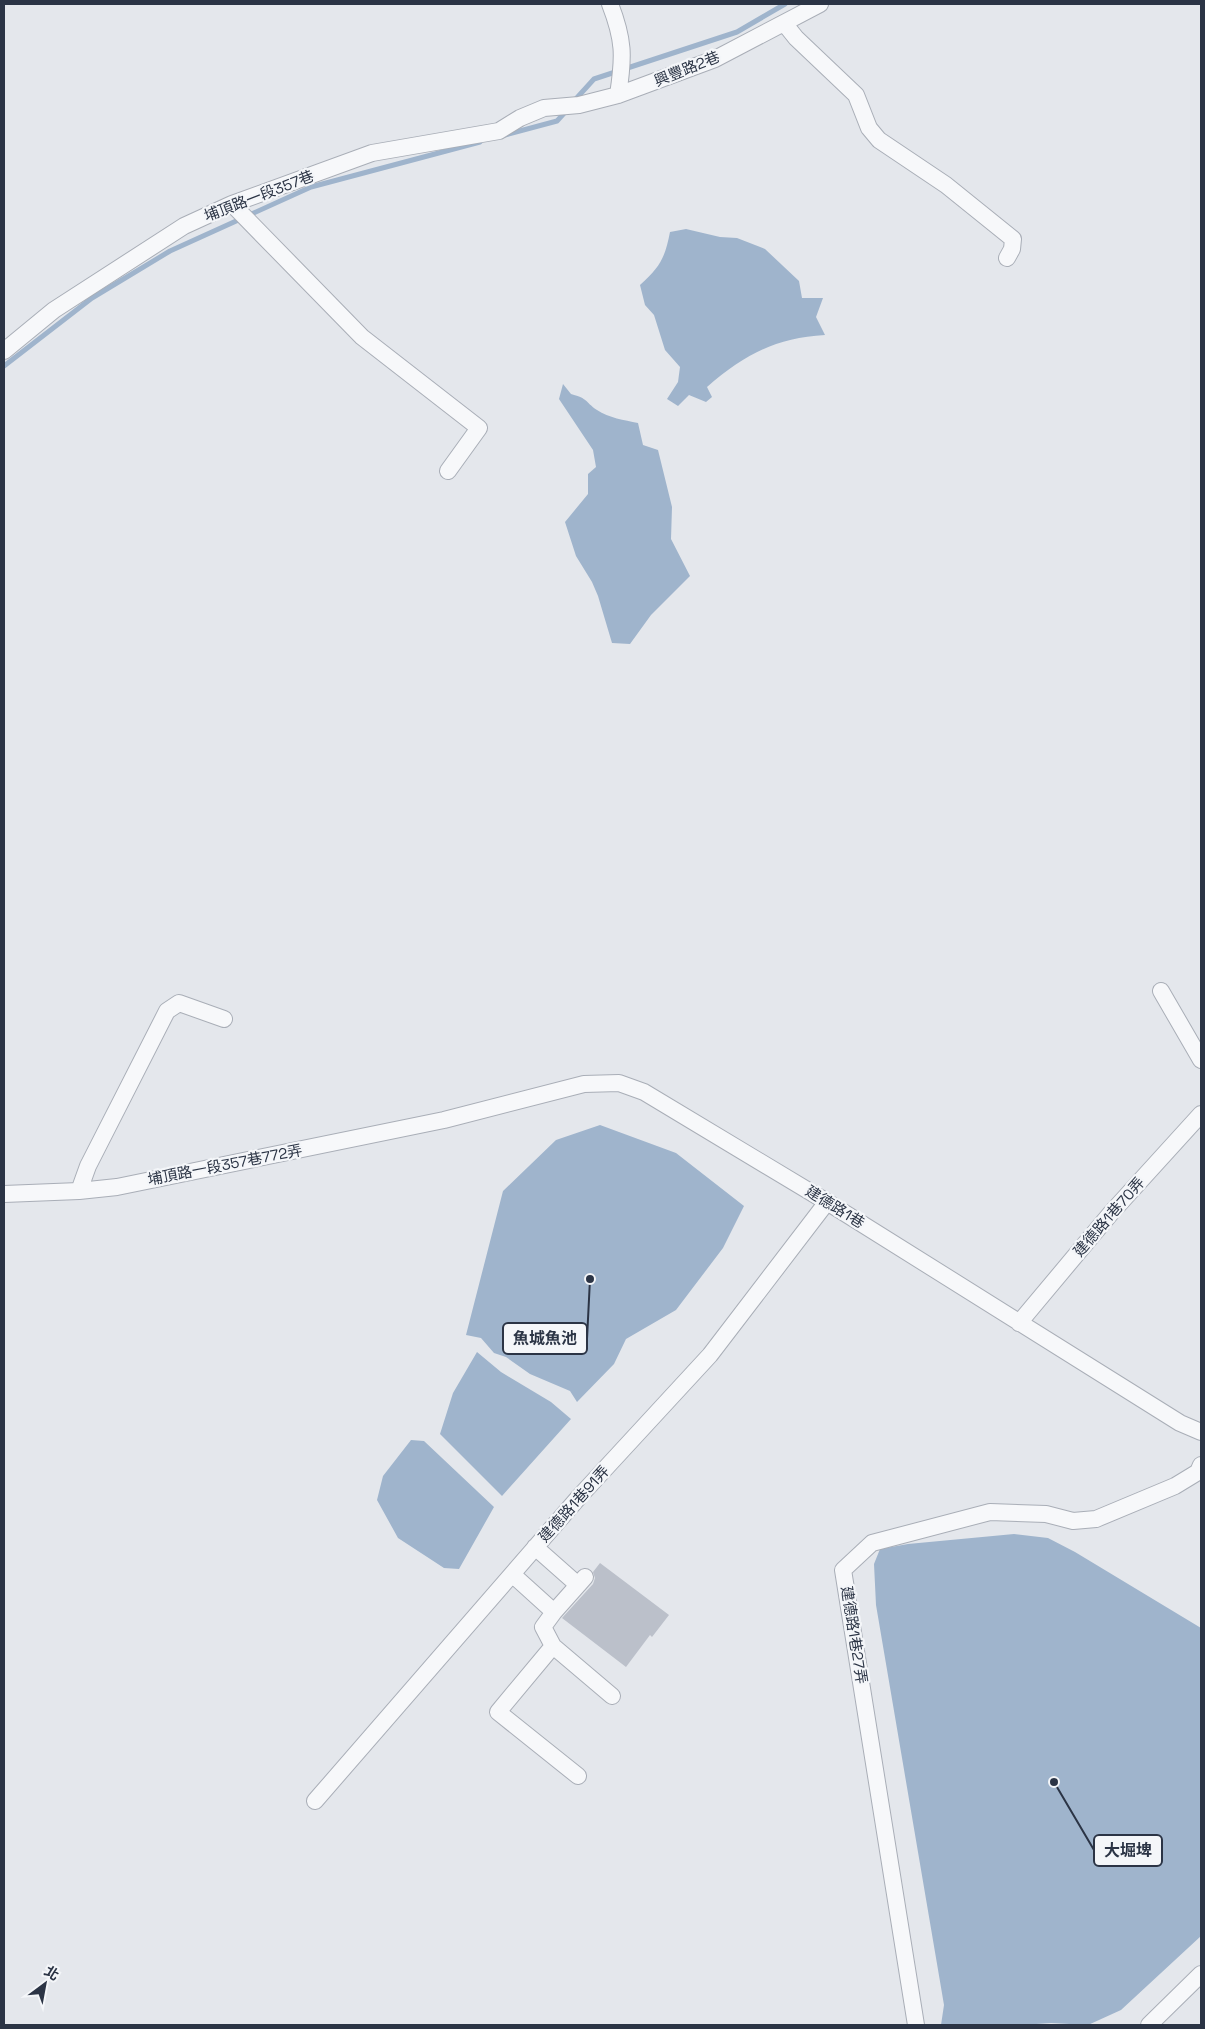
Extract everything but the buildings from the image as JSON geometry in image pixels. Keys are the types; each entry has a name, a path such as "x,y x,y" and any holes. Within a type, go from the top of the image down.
{"street":[{"path":"610,4 620,29 623,62 618,95"},
{"name":"興豐路2巷","path":"544,108 579,105 618,95 715,58 820,4"},
{"path":"784,23 796,38 856,96 869,128 879,140 946,185 1013,239 1012,249 1007,258"},
{"name":"埔頂路一段357巷","path":"4,351 70,299 184,226 232,204 372,153 499,131 520,118 544,108"},
{"path":"232,204 362,337 478,428 448,471"},
{"path":"1161,991 1201,1060"},
{"path":"79,1191 88,1166 167,1010 179,1003 224,1019"},
{"name":"建德路1巷","path":"444,1120 584,1084 619,1083 644,1092 827,1202 1180,1423 1201,1432"},
{"name":"建德路1巷70弄","path":"1019,1323 1111,1213 1201,1114"},
{"name":"埔頂路一段357巷772弄","path":"4,1194 79,1191 126,1185 444,1120"},
{"name":"建德路1巷91弄","path":"314,1801 513,1575 535,1547 710,1355 827,1202"},
{"name":"建德路1巷27弄","path":"916,2025 843,1570 872,1544 990,1512 1046,1514 1073,1521 1096,1519 1175,1486 1198,1472 1201,1465"},
{"path":"535,1547 582,1581 543,1627 553,1646 612,1696"},
{"path":"513,1575 554,1612"},
{"path":"553,1646 498,1712 578,1776"},
{"path":"1149,2025 1201,1974"}],"water":[{"path":"686,229 720,237 737,238 765,249 799,281 802,298 823,298 816,317 825,335 791,340 761,350 747,357 707,387 712,397 706,402 689,395 678,406 667,399 678,382 680,367 665,350 654,315 645,305 640,285 661,262 670,232"},
{"path":"563,384 571,394 584,399 602,413 638,423 643,445 658,450 672,507 671,539 690,576 651,615 630,644 612,643 598,596 576,556 565,522 588,494 588,474 596,467 593,450 559,399"},
{"path":"600,1125 676,1153 744,1206 723,1248 676,1310 626,1339 614,1364 577,1402 570,1391 530,1374 506,1357 494,1353 481,1338 466,1335 503,1191 556,1140"},
{"path":"477,1352 501,1372 551,1402 571,1419 502,1496 440,1434 453,1393"},
{"path":"411,1440 424,1441 494,1507 459,1569 444,1568 398,1538 377,1500 383,1476"},
{"path":"1014,1534 1048,1538 1075,1552 1201,1628 1201,1936 1121,2010 1088,2025 1051,2023 941,2025 944,2005 876,1605 874,1564 880,1549 908,1544"}],"waterway":[{"path":"574,101 594,79 737,32 785,4"},
{"path":"505,135 557,121 567,110"},
{"path":"4,366 92,298 170,251 311,187 480,142"}],"place":[{"name":"魚城魚池","path":"590,1279"},
{"name":"大堀埤","path":"1054,1782"}]}
